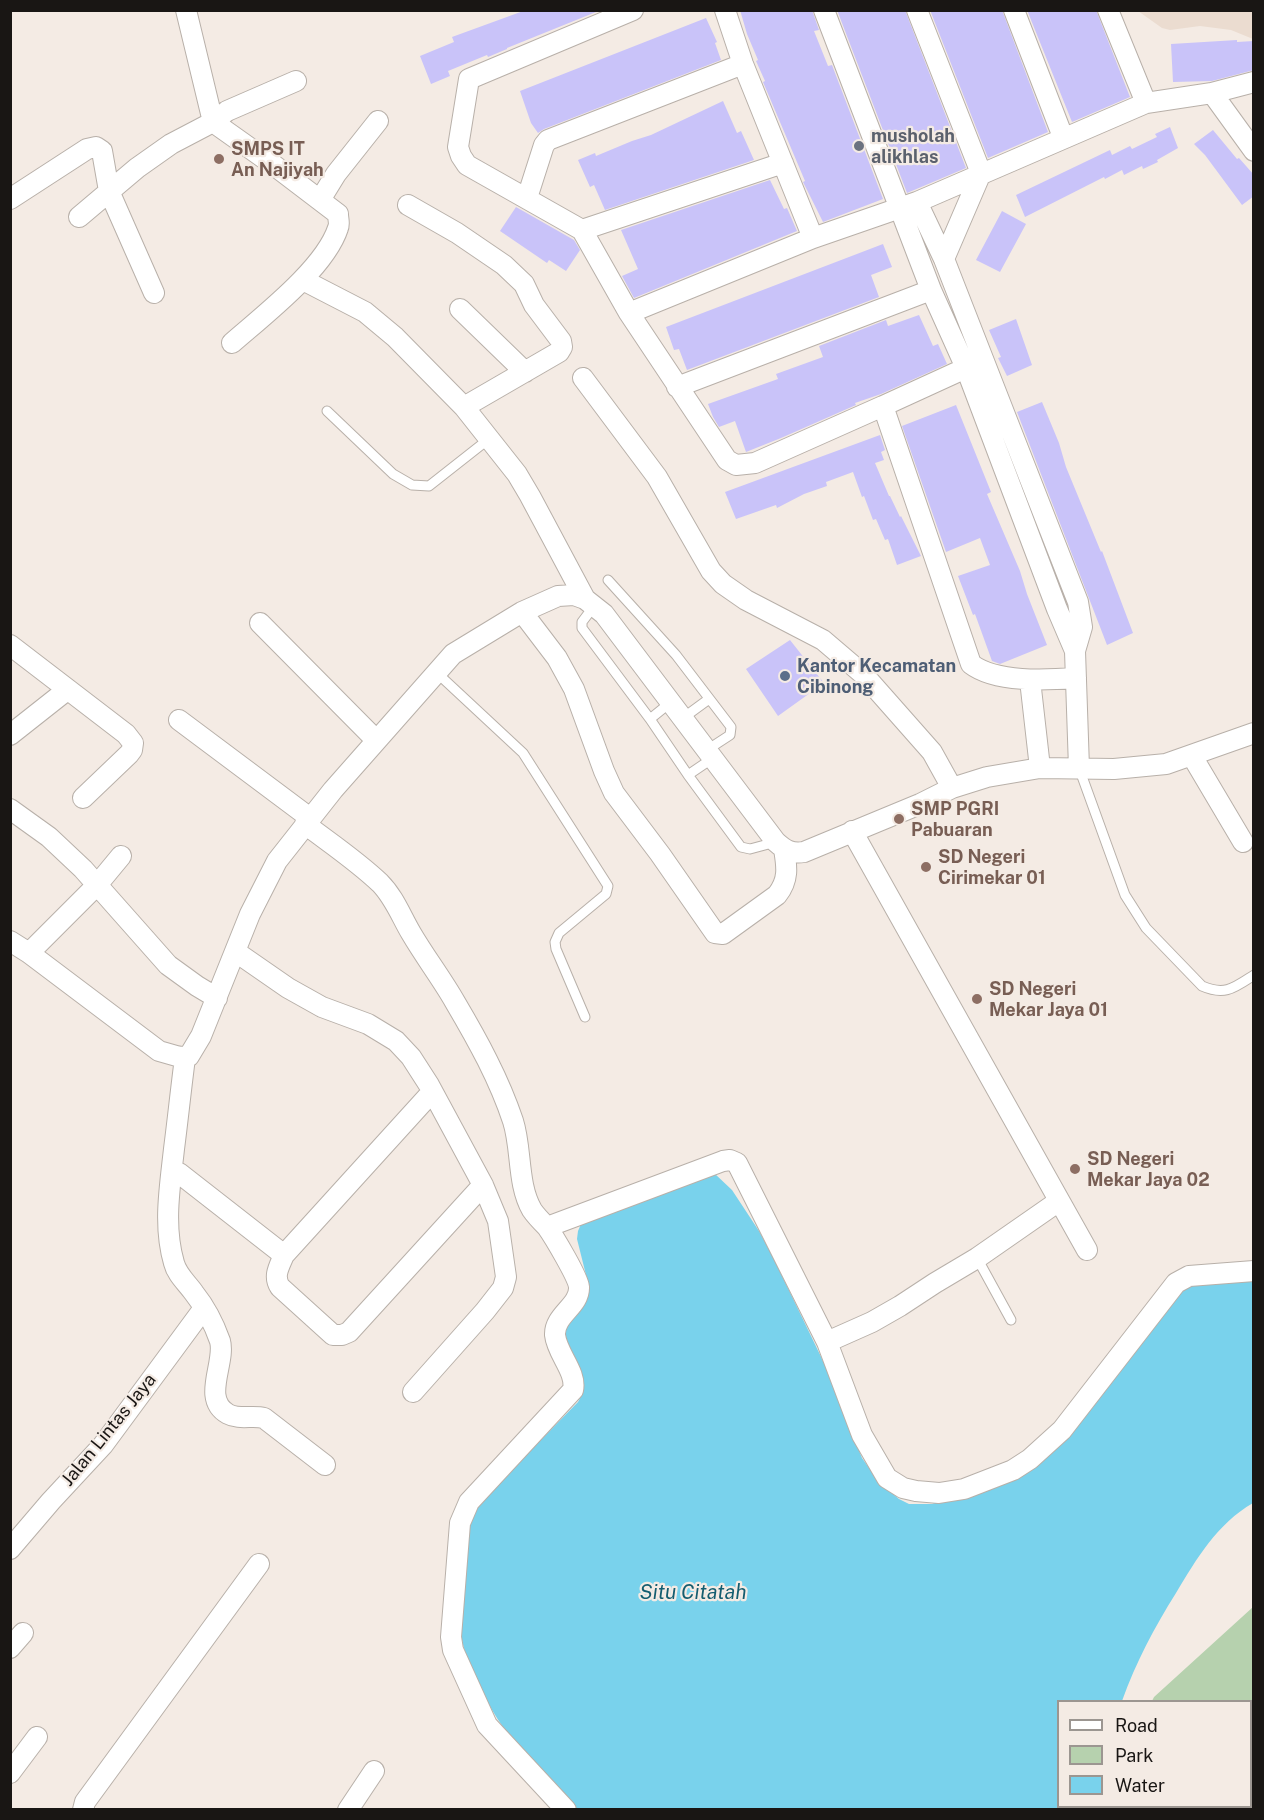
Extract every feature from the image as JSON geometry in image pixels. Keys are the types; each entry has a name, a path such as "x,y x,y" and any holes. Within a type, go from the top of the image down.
{"street":[{"path":"186,10 213,122 338,214 339,226 329,246 303,280 232,343"},
{"path":"633,10 469,79 458,147 466,165 582,230 629,313 727,460 736,465 755,463 966,368"},
{"path":"725,10 743,64 813,238"},
{"path":"824,10 907,210 931,290 966,368 1075,651"},
{"path":"917,10 981,173 944,259"},
{"path":"1014,10 1063,137"},
{"path":"1108,10 1146,103"},
{"path":"527,198 544,145 548,140 743,64"},
{"path":"79,217 171,144 213,122 227,111 296,81"},
{"path":"629,313 813,238 907,210 981,173 1146,103 1212,93 1254,82"},
{"path":"1212,93 1254,151"},
{"path":"320,200 336,174 378,121"},
{"path":"16,196 87,149 96,147 102,152 110,191 154,293"},
{"path":"582,230 783,163"},
{"path":"408,206 457,232 490,254 524,284 534,304 561,341 562,347 559,352 464,407"},
{"path":"907,210 927,223 955,233"},
{"path":"927,223 944,259 1078,602 1082,627 1075,651 1079,768"},
{"path":"303,280 365,312 395,337 464,407 490,438 530,496 590,602"},
{"path":"677,387 931,290"},
{"path":"460,309 525,372"},
{"path":"583,378 657,477 711,571 723,584 746,600 823,640 864,675 932,752 952,788"},
{"path":"883,406 971,664 986,672 1030,680 1076,678"},
{"path":"10,941 29,953 142,1040 159,1051 185,1058 192,1053 201,1036 262,889 277,861 307,821 453,654 522,612 558,596 574,595 590,602 604,614 780,846 787,874 782,889 777,895 723,934 715,933 614,793 574,690 557,658 522,612"},
{"path":"260,623 376,740"},
{"path":"10,645 126,734 133,742 129,754 83,798"},
{"path":"1030,680 1031,770"},
{"path":"10,735 67,690"},
{"path":"179,720 353,860 381,885 400,911 494,1072 514,1124 528,1200 532,1210 555,1238 579,1288 575,1299 559,1319 555,1329 559,1349 575,1383 569,1396 469,1502 460,1523 451,1637 453,1650 487,1725 566,1809"},
{"path":"780,846 796,853 804,852 920,804 952,788 987,777 1031,770 1114,769 1166,764 1254,733"},
{"path":"1192,756 1243,842"},
{"path":"10,809 58,845 168,964 217,998"},
{"path":"852,831 1087,1250"},
{"path":"29,953 97,885 121,856"},
{"path":"236,952 288,988 322,1007 368,1024 396,1041 411,1057 432,1092 483,1185 498,1221 505,1283 490,1305 413,1392"},
{"path":"185,1058 169,1196 168,1230 174,1265 213,1321 221,1345 215,1380 220,1407 229,1415 243,1417 254,1415 264,1418 325,1465"},
{"path":"432,1092 284,1255 276,1273 276,1281 333,1335 349,1332 483,1185"},
{"path":"547,1227 723,1161 730,1160 737,1163 827,1342 862,1435 887,1478 903,1488 916,1491 939,1492 964,1489 1013,1470 1030,1459 1062,1430 1176,1283 1189,1276 1254,1271"},
{"path":"179,1173 284,1255"},
{"path":"827,1342 884,1315 977,1258 1059,1202"},
{"name":"Jalan Lintas Jaya","path":"10,1549 103,1445 204,1308"},
{"path":"83,1809 92,1793 259,1564"},
{"path":"10,1648 23,1633"},
{"path":"10,1773 37,1737"},
{"path":"348,1809 374,1771"}],"lane":[{"path":"327,411 393,474 408,483 422,487 429,486 490,438"},
{"path":"608,580 675,655 732,731 688,775"},
{"path":"590,602 582,628 741,847 750,849 780,846"},
{"path":"438,670 523,753 608,886 606,894 559,933 555,942 585,1017"},
{"path":"683,718 709,699"},
{"path":"650,719 671,702"},
{"path":"1079,768 1125,895 1146,928 1202,986 1214,991 1230,990 1254,975"},
{"path":"977,1258 1011,1320"}],"shaded area":[{"path":"1138,11 1253,11 1253,39 1231,30 1200,26 1170,30 1162,28"}],"green space":[{"path":"1253,1607 1253,1809 1132,1809 1252,1808 1252,1700 1152,1700"}],"water":[{"name":"Situ Citatah","path":"714,1173 732,1190 773,1257 824,1363 862,1458 879,1482 899,1499 909,1504 932,1504 1004,1480 1181,1286 1253,1278 1253,1503 1240,1511 1218,1531 1192,1567 1160,1619 1122,1700 1057,1700 1057,1808 1092,1809 576,1809 533,1765 497,1718 474,1674 466,1653 460,1624 466,1535 475,1509 578,1402 582,1393 582,1378 565,1341 567,1326 589,1287 577,1239 581,1224"}],"building":[{"path":"526,10 601,10 488,57 487,55 448,71 450,76 431,84 420,56 454,42 452,37"},
{"path":"740,10 812,10 819,30 814,31 828,66 832,65 883,199 823,222 803,182 805,181 763,82 765,81 756,61 758,60"},
{"path":"837,10 905,10 966,168 907,193"},
{"path":"930,10 1002,10 1048,132 988,158"},
{"path":"1027,10 1096,10 1130,97 1072,122"},
{"path":"706,18 717,42 715,43 721,60 538,133 531,123 520,91"},
{"path":"1237,40 1237,42 1254,41 1254,70 1212,81 1173,82 1171,44"},
{"path":"723,101 737,133 741,131 754,160 605,210 594,185 590,187 578,160 595,153 596,156 651,135"},
{"path":"1170,127 1178,148 1157,160 1158,162 1143,169 1142,166 1124,175 1122,170 1105,179 1104,177 1025,217 1016,195 1110,150 1112,155 1130,146 1132,149 1157,137 1155,134"},
{"path":"1213,130 1254,175 1254,196 1242,205 1205,155 1194,144"},
{"path":"770,180 784,209 787,208 797,231 634,298 622,276 638,269 621,230"},
{"path":"516,207 574,240 580,250 566,271 549,260 547,263 500,231"},
{"path":"1002,211 1026,224 1000,272 976,260"},
{"path":"883,244 892,267 871,275 879,297 687,370 679,349 674,350 666,327"},
{"path":"919,315 933,346 938,344 947,364 746,452 735,421 719,427 713,417 708,404 778,379 776,374 823,357 819,346 886,320 888,326"},
{"path":"1016,319 1032,365 1007,376 998,358 1001,357 989,330"},
{"path":"1042,402 1133,633 1107,645 1017,412"},
{"path":"956,405 991,492 987,494 1020,571 1047,645 1000,664 992,661 958,576 990,565 980,538 946,552 902,426"},
{"path":"880,435 885,450 881,452 884,460 875,463 889,496 921,556 897,565 888,539 885,540 876,519 873,520 853,472 826,482 827,486 804,494 777,508 776,505 736,519 725,492"},
{"name":"Kantor Kecamatan Cibinong","path":"790,640 824,683 778,716 746,669"}],"place":[{"name":"musholah alikhlas","path":"859,146"},
{"name":"SMPS IT An Najiyah","path":"219,159"},
{"name":"Kantor Kecamatan Cibinong","path":"785,676"},
{"name":"SMP PGRI Pabuaran","path":"899,819"},
{"name":"SD Negeri Cirimekar 01","path":"926,867"},
{"name":"SD Negeri Mekar Jaya 01","path":"977,999"},
{"name":"SD Negeri Mekar Jaya 02","path":"1075,1169"}]}
